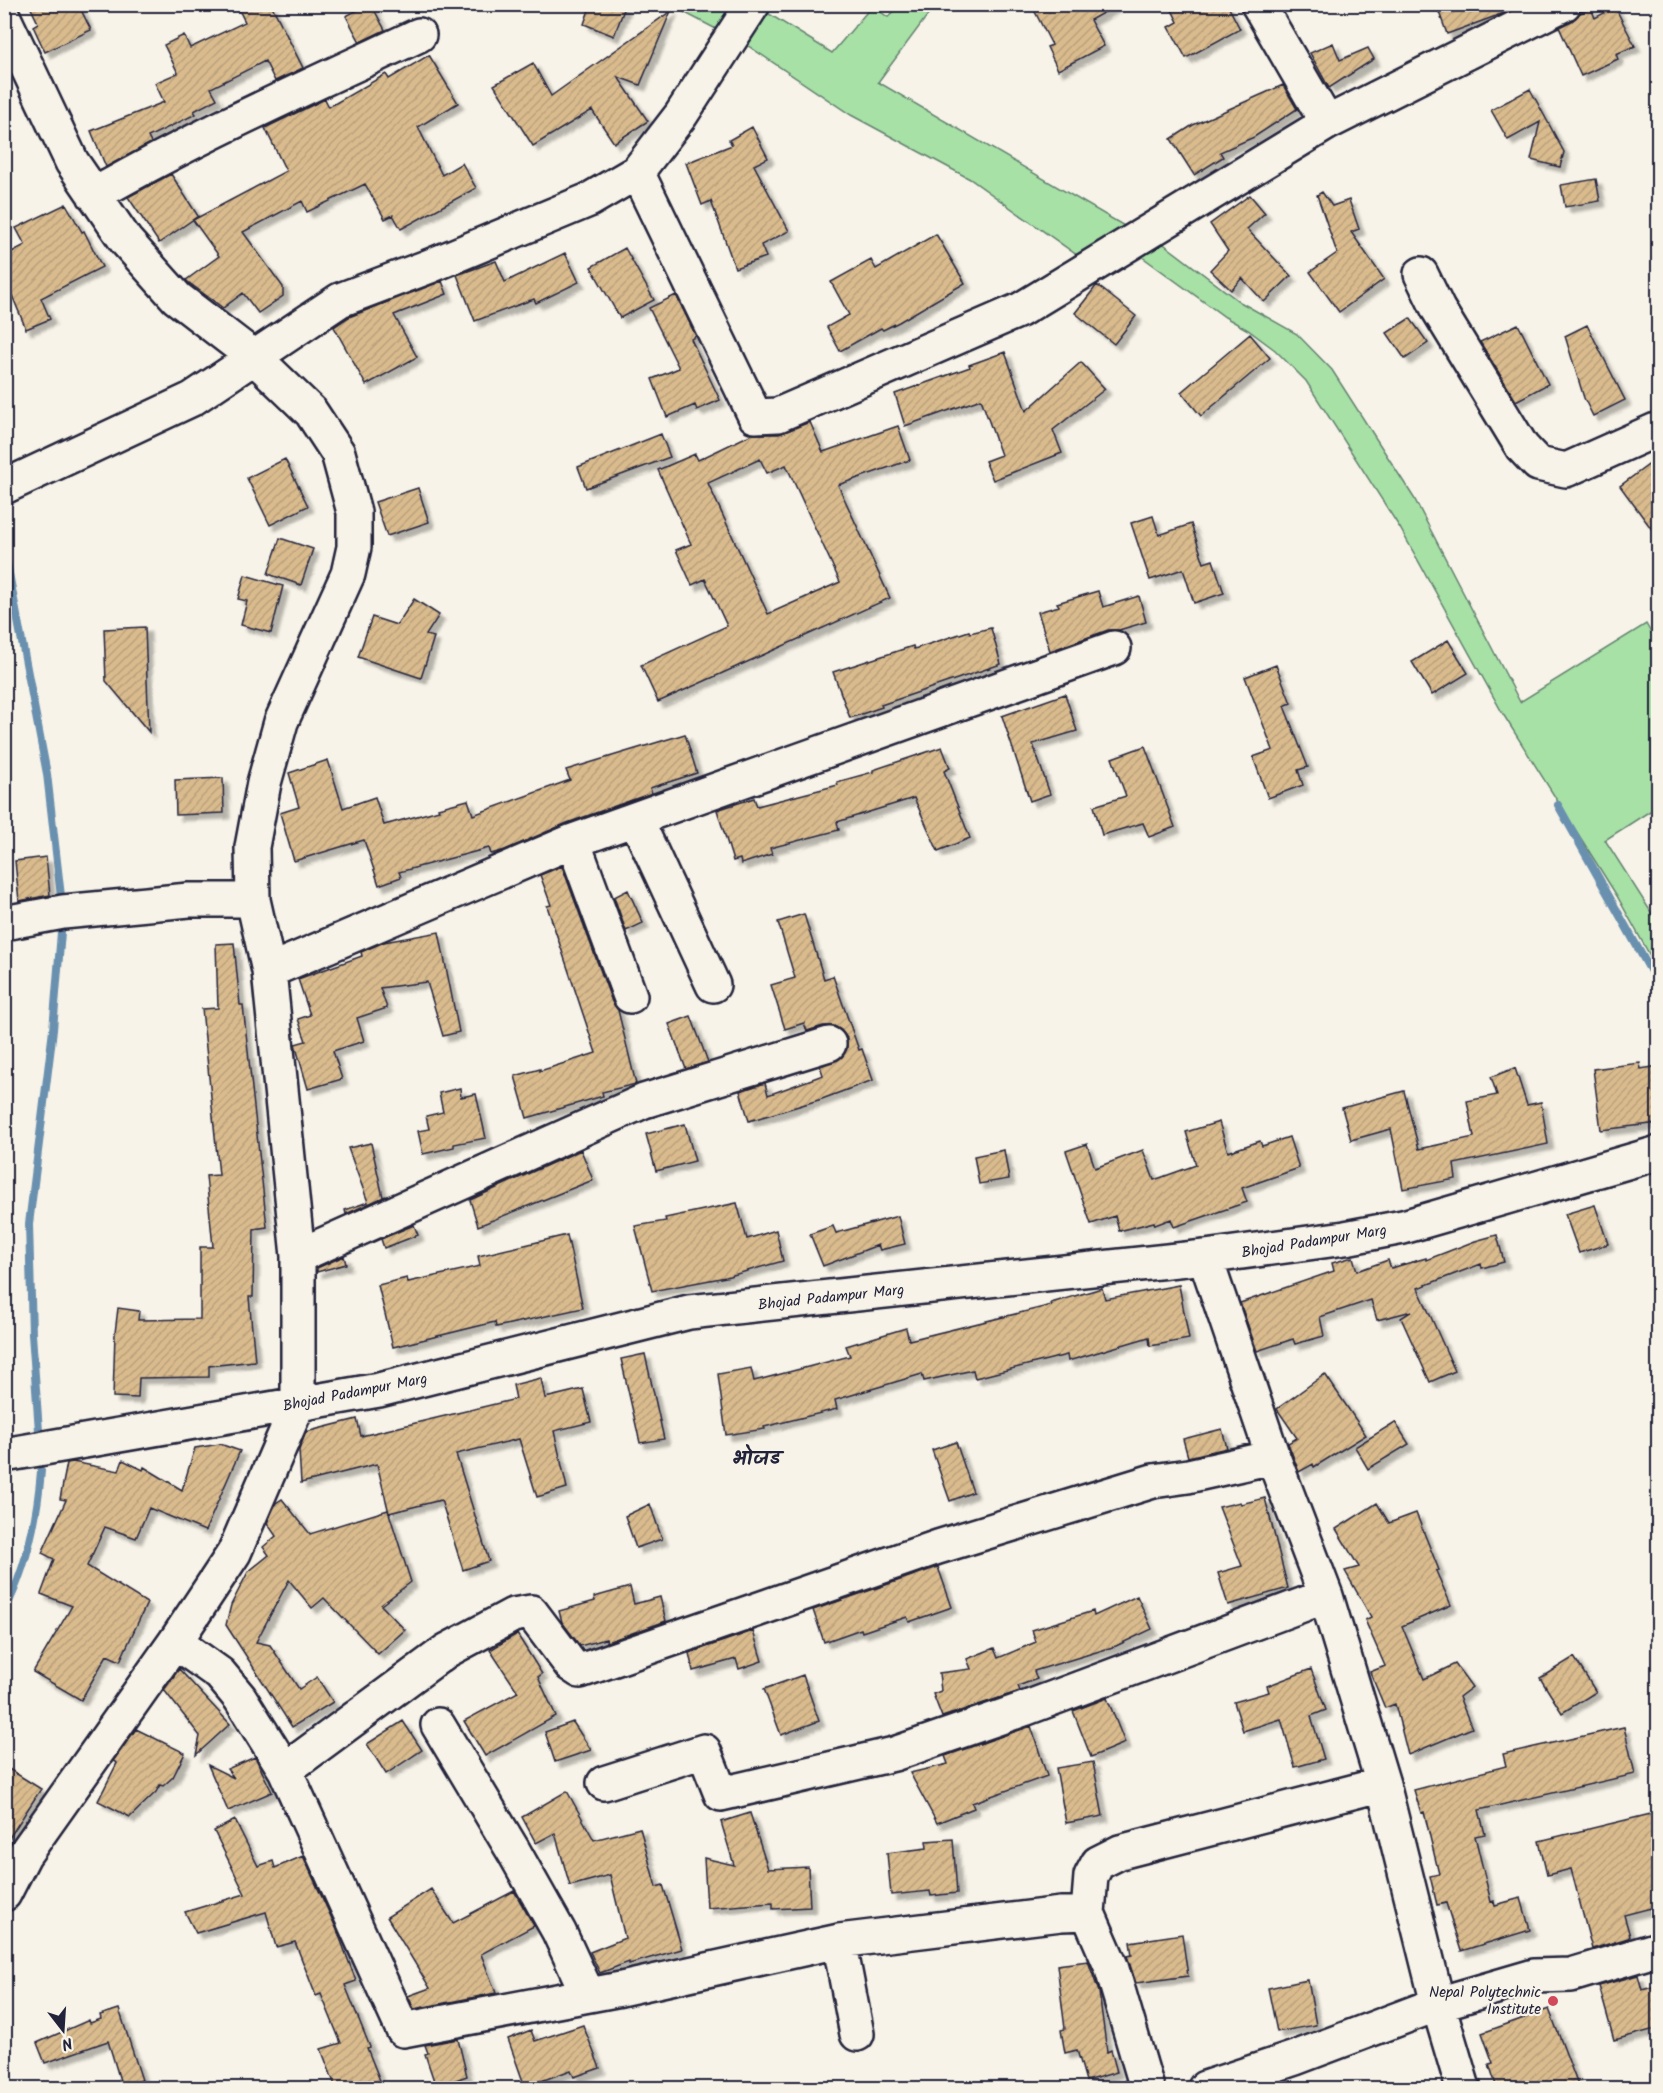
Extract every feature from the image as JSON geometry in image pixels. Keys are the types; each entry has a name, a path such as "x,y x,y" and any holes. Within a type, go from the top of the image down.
{"street":[{"path":"4,487 192,399 340,300 430,266 589,200 637,172 681,115 753,4"},
{"path":"1258,4 1327,123"},
{"path":"637,172 755,416 778,415 1020,310 1327,123 1564,4"},
{"path":"4,18 72,162 126,241 177,298 255,358 312,412 338,453 354,512 354,547 348,574 281,722 264,783 252,846 253,900 269,971 298,1256 298,1404 234,1553 175,1642 24,1855 4,1894"},
{"path":"94,195 142,167 222,126 419,35"},
{"path":"1421,274 1438,309 1521,447 1538,464 1566,470 1659,429"},
{"path":"269,971 573,841 1114,648"},
{"path":"636,819 713,985"},
{"path":"573,841 630,996"},
{"path":"4,923 63,912 189,900 253,900"},
{"path":"298,1256 644,1101 829,1044"},
{"name":"Bhojad Padampur Marg","path":"4,1455 379,1390 689,1312 1205,1257 1345,1238 1403,1227 1659,1153"},
{"path":"1205,1257 1273,1457 1326,1596 1383,1784 1438,2004 1463,2088"},
{"path":"285,1770 446,1651 513,1615 531,1611 572,1665 580,1671 938,1547 1153,1481 1188,1476 1273,1457"},
{"path":"604,1783 704,1750 721,1794 894,1754 1024,1709 1326,1596"},
{"path":"175,1642 220,1674 240,1698 285,1770 403,2030 588,1995 838,1941 1060,1914 1088,1913"},
{"path":"438,1725 559,1932 588,1995"},
{"path":"1147,2088 1112,1966 1088,1913 1091,1876 1098,1863 1120,1852 1383,1784"},
{"path":"838,1941 857,2034"},
{"path":"1205,2088 1295,2058 1438,2004 1534,1976 1571,1975 1659,1949"}],"green space":[{"path":"670,5 738,5 718,30"},
{"path":"901,5 917,5 930,12 878,82 1133,231 1084,260 970,179 851,115 744,43 766,12 832,53 872,6 888,17"},
{"path":"1161,242 1240,302 1297,334 1332,370 1414,498 1520,702 1646,624 1658,645 1658,806 1605,840 1658,923 1658,970 1617,896 1503,714 1400,528 1306,381 1275,350 1141,256"}],"building":[{"path":"29,4 78,4 91,30 45,52 33,26 38,23"},
{"path":"236,4 271,4 303,68 275,81 265,61 211,88 217,99 194,111 196,114 148,137 151,143 106,167 91,131 164,102 155,83 178,73 164,45 184,35 190,48 245,22"},
{"path":"369,4 385,30 360,42 346,16"},
{"path":"591,4 626,4 614,36 584,24"},
{"path":"1031,4 1119,4 1090,20 1104,46 1058,70 1047,47 1052,45"},
{"path":"1169,4 1227,4 1240,29 1186,58 1169,27 1178,22"},
{"path":"1436,4 1520,4 1520,5 1447,34"},
{"path":"1615,7 1635,46 1616,54 1618,59 1581,76 1559,27 1591,8 1595,18"},
{"path":"671,11 640,85 618,77 648,121 614,143 592,110 533,146 494,85 533,63 551,96"},
{"path":"1333,43 1340,60 1368,48 1374,59 1329,88 1310,53"},
{"path":"429,55 458,103 418,127 442,175 462,163 476,188 401,229 393,215 385,219 365,184 307,212 302,201 243,232 283,287 283,296 258,313 243,293 223,308 186,280 219,256 193,220 286,171 265,128 325,99 329,107 386,74 389,79"},
{"path":"1283,85 1297,109 1254,137 1220,152 1223,157 1194,175 1171,139 1193,125"},
{"path":"1530,89 1564,152 1560,167 1531,160 1540,122 1508,140 1491,110"},
{"path":"752,127 768,158 754,165 789,231 761,245 766,257 735,268 711,201 702,205 686,163 732,145 729,140"},
{"path":"171,174 198,216 159,243 128,197"},
{"path":"1596,179 1600,201 1565,207 1561,185"},
{"path":"1322,192 1332,206 1349,200 1359,229 1351,232 1384,279 1339,312 1310,272 1337,253 1317,195"},
{"path":"1250,195 1265,213 1247,229 1291,276 1264,302 1242,278 1231,290 1210,270 1228,251 1210,224"},
{"path":"66,204 82,232 84,231 102,267 41,298 50,319 26,329 4,276 4,256 25,245 16,228"},
{"path":"936,234 965,283 899,322 883,330 881,328 840,351 827,327 849,315 831,282 871,260 876,269"},
{"path":"625,248 654,300 620,318 591,267"},
{"path":"565,253 579,282 536,303 534,299 475,321 457,275 496,261 505,282"},
{"path":"442,281 447,294 394,315 417,357 366,385 334,327 349,317"},
{"path":"1097,285 1136,316 1114,344 1075,313"},
{"path":"676,295 696,336 691,339 720,400 697,410 695,405 667,417 652,379 679,368 649,308"},
{"path":"1410,318 1428,343 1405,359 1387,333"},
{"path":"1518,324 1548,384 1516,401 1480,342"},
{"path":"1587,325 1625,400 1593,416 1584,398 1565,336"},
{"path":"1250,334 1270,358 1201,416 1181,392"},
{"path":"1005,352 1026,411 1081,362 1105,389 1053,430 1062,453 993,480 985,461 1001,455 981,399 905,426 895,394"},
{"path":"810,422 823,452 898,426 910,460 838,485 890,598 658,702 641,665 727,626 705,579 692,585 676,550 691,544 658,470 695,454 698,460 752,434 779,434","holes":["760,459 767,473 786,465 840,582 768,614 708,483"]},
{"path":"661,434 670,457 586,488 578,467"},
{"path":"1659,457 1659,539 1620,486"},
{"path":"285,459 308,506 270,525 247,478"},
{"path":"418,488 429,522 387,536 375,502"},
{"path":"1153,516 1159,535 1191,524 1204,563 1213,560 1224,593 1194,603 1183,569 1150,580 1131,523"},
{"path":"280,538 313,549 301,585 268,574"},
{"path":"245,575 283,586 271,633 241,625 247,601 238,599"},
{"path":"1098,591 1103,607 1139,596 1146,622 1119,630 1108,630 1050,651 1038,612 1059,606 1057,603"},
{"path":"414,599 439,615 426,635 434,637 421,678 358,657 372,617 397,625"},
{"path":"145,627 149,732 106,681 104,629"},
{"path":"991,628 1001,664 881,705 882,707 850,718 833,672 913,646 914,649 969,631 970,633"},
{"path":"1448,640 1468,673 1432,695 1412,662"},
{"path":"1276,665 1291,703 1284,706 1308,767 1298,770 1303,785 1268,798 1253,757 1273,750 1245,677"},
{"path":"1065,694 1077,731 1033,744 1050,794 1030,801 1002,716"},
{"path":"685,734 697,773 650,788 652,793 567,823 505,850 491,854 489,848 399,872 401,877 379,885 364,840 294,861 280,813 299,807 289,773 328,760 343,808 375,797 384,825 468,800 473,815 570,780 566,770"},
{"path":"1145,746 1175,827 1149,837 1143,823 1102,835 1094,806 1126,796 1112,758"},
{"path":"942,747 950,768 944,771 970,838 938,851 914,798 837,822 839,830 770,848 772,854 741,864 740,859 733,861 717,810 754,798 757,806 838,785 837,782 873,772 873,770"},
{"path":"223,778 224,813 176,815 175,780"},
{"path":"46,857 50,895 19,901 15,861"},
{"path":"562,866 612,1002 618,1010 636,1084 602,1092 603,1096 527,1118 515,1076 540,1069 540,1071 596,1053 547,906 551,905 540,875"},
{"path":"628,890 643,923 626,931 614,897"},
{"path":"804,914 824,979 833,976 859,1050 862,1049 873,1080 822,1099 749,1121 740,1091 765,1083 768,1095 823,1075 820,1066 842,1057 847,1049 847,1038 841,1030 834,1026 823,1026 807,1031 804,1023 785,1029 771,985 795,978 778,922"},
{"path":"439,932 459,1032 443,1036 427,982 380,988 387,1008 357,1018 364,1041 333,1051 342,1079 308,1089 295,1044 306,1041 298,1019 310,1015 298,979 362,956 361,952 384,942"},
{"path":"234,943 267,1227 254,1229 253,1297 249,1297 255,1361 209,1366 209,1377 139,1378 138,1398 113,1397 118,1308 139,1311 138,1320 200,1319 200,1247 213,1247 206,1176 219,1175 202,1009 218,1008 216,944"},
{"path":"691,1016 708,1062 686,1069 669,1024"},
{"path":"1640,1063 1641,1069 1659,1066 1659,1123 1601,1130 1593,1069"},
{"path":"1515,1068 1527,1105 1541,1102 1548,1144 1454,1164 1456,1179 1403,1189 1391,1129 1351,1140 1342,1108 1404,1091 1419,1149 1474,1137 1467,1101 1497,1095 1491,1077"},
{"path":"460,1088 461,1097 476,1094 486,1138 454,1144 454,1147 423,1154 418,1131 429,1129 426,1116 443,1112 439,1093"},
{"path":"1219,1122 1228,1152 1260,1141 1262,1146 1289,1137 1299,1168 1242,1188 1247,1202 1174,1227 1171,1219 1155,1225 1154,1222 1119,1231 1115,1216 1091,1224 1066,1151 1087,1144 1095,1168 1143,1150 1154,1180 1196,1165 1186,1132"},
{"path":"685,1124 695,1161 656,1171 646,1134"},
{"path":"371,1143 383,1197 386,1196 346,1214 345,1210 368,1202 348,1148"},
{"path":"581,1150 593,1180 478,1226 470,1200"},
{"path":"1004,1150 1009,1179 979,1184 974,1156"},
{"path":"737,1203 747,1239 776,1230 783,1261 726,1277 652,1291 635,1226 666,1221 665,1218"},
{"path":"1595,1205 1608,1244 1579,1253 1565,1214"},
{"path":"898,1216 905,1244 880,1250 878,1245 823,1266 810,1234 833,1226 836,1233"},
{"path":"414,1225 418,1235 384,1248 381,1239"},
{"path":"567,1235 583,1308 496,1327 495,1322 393,1347 378,1285 407,1278 408,1282 480,1266 478,1256"},
{"path":"1497,1235 1504,1262 1482,1268 1481,1264 1418,1288 1455,1371 1430,1382 1401,1318 1412,1311 1377,1320 1371,1300 1320,1317 1324,1336 1295,1344 1293,1339 1257,1351 1240,1303 1334,1271 1332,1263 1353,1257 1357,1271 1388,1260 1391,1268 1426,1258 1426,1260"},
{"path":"344,1256 346,1264 317,1272 317,1268"},
{"path":"1179,1285 1189,1339 1150,1346 1149,1337 1068,1361 1067,1355 975,1378 973,1370 924,1381 922,1374 835,1400 837,1409 764,1427 765,1429 726,1435 718,1374 751,1368 754,1381 850,1356 846,1346 906,1328 909,1340 1052,1305 1051,1303 1102,1288 1105,1299"},
{"path":"645,1354 664,1439 640,1443 621,1359"},
{"path":"1325,1374 1366,1435 1314,1467 1313,1464 1299,1472 1288,1443 1297,1438 1277,1409"},
{"path":"541,1378 545,1398 583,1389 591,1422 554,1431 567,1488 537,1497 519,1439 456,1454 489,1561 463,1570 441,1500 389,1513 377,1464 301,1483 299,1450 306,1432 357,1419 361,1436 516,1399 513,1385"},
{"path":"1395,1422 1409,1444 1368,1469 1355,1447"},
{"path":"1222,1429 1227,1448 1188,1457 1183,1439"},
{"path":"956,1442 973,1492 950,1501 932,1450"},
{"path":"220,1444 240,1451 205,1531 149,1508 136,1538 105,1527 87,1566 147,1603 120,1661 107,1655 81,1700 33,1672 72,1606 41,1594 54,1559 42,1553 66,1500 60,1499 67,1463 73,1462 119,1471 123,1460 143,1470 144,1467 182,1490 195,1448"},
{"path":"1265,1498 1288,1588 1228,1605 1218,1573 1242,1566 1219,1507"},
{"path":"282,1499 310,1534 388,1510 411,1582 381,1605 405,1630 378,1654 324,1598 312,1608 289,1580 256,1642 270,1645 299,1689 317,1677 333,1702 292,1727 226,1625 231,1605 248,1572 269,1555 263,1547 276,1536 267,1523 276,1503"},
{"path":"1377,1503 1389,1523 1416,1513 1439,1570 1436,1571 1451,1605 1402,1626 1424,1679 1455,1664 1472,1687 1459,1697 1472,1728 1408,1755 1395,1704 1385,1708 1370,1672 1385,1666 1365,1620 1371,1617 1345,1571 1359,1567 1336,1529"},
{"path":"650,1504 662,1539 636,1548 625,1516"},
{"path":"938,1567 952,1607 909,1622 907,1617 824,1642 813,1610"},
{"path":"630,1587 634,1604 660,1597 666,1621 607,1642 606,1639 580,1646 562,1622 559,1611 595,1601 594,1597"},
{"path":"1137,1596 1152,1629 1116,1646 1034,1671 1037,1679 1018,1686 1020,1691 942,1717 933,1694 941,1691 939,1673 971,1669 967,1659 994,1648 998,1658 1036,1642 1032,1630 1093,1611 1094,1616"},
{"path":"753,1631 762,1661 739,1669 736,1659 693,1671 689,1653"},
{"path":"517,1634 542,1674 538,1677 556,1716 485,1756 464,1721 518,1692 490,1650"},
{"path":"1574,1657 1596,1692 1562,1713 1540,1678"},
{"path":"179,1669 230,1724 196,1755 200,1736 164,1690"},
{"path":"1311,1669 1326,1710 1311,1716 1324,1759 1295,1767 1281,1719 1243,1731 1234,1702 1269,1692 1267,1686"},
{"path":"803,1675 819,1721 781,1735 764,1689"},
{"path":"1107,1698 1125,1743 1091,1757 1073,1711"},
{"path":"403,1721 422,1750 386,1774 367,1744"},
{"path":"573,1722 591,1750 555,1762 545,1732"},
{"path":"1031,1726 1047,1776 972,1803 974,1808 937,1823 910,1773 948,1764 945,1756"},
{"path":"1624,1727 1635,1774 1479,1810 1485,1834 1475,1836 1491,1902 1494,1901 1495,1905 1521,1898 1530,1930 1461,1951 1446,1903 1437,1905 1430,1876 1439,1874 1424,1812 1421,1813 1414,1790 1506,1766 1503,1754"},
{"path":"136,1729 185,1753 173,1777 163,1786 160,1785 156,1792 130,1817 98,1801 117,1763 113,1761"},
{"path":"255,1757 272,1792 228,1811 208,1765 234,1778 227,1769"},
{"path":"1093,1762 1103,1816 1066,1823 1056,1768"},
{"path":"4,1766 41,1789 4,1846"},
{"path":"567,1791 594,1840 640,1828 656,1887 663,1885 682,1949 629,1964 629,1962 600,1973 590,1952 625,1938 610,1875 570,1886 555,1833 536,1843 522,1817"},
{"path":"1659,1812 1659,1906 1624,1915 1630,1936 1592,1949 1571,1869 1547,1875 1539,1841"},
{"path":"750,1813 768,1869 808,1867 810,1907 773,1909 773,1903 707,1908 704,1858 734,1865 721,1822"},
{"path":"235,1820 258,1866 273,1861 275,1868 303,1856 337,1930 356,1981 345,1985 370,2047 367,2048 383,2088 336,2088 321,2049 341,2043 321,1994 316,1996 295,1942 276,1947 266,1912 196,1933 185,1912 245,1894 214,1831"},
{"path":"953,1839 957,1893 931,1896 930,1891 891,1895 887,1853 927,1848 926,1841"},
{"path":"431,1889 453,1923 514,1891 534,1926 481,1954 496,1993 414,2009 408,1996 430,1988 387,1917"},
{"path":"1182,1934 1188,1976 1136,1983 1127,1956 1132,1955 1130,1942"},
{"path":"1088,1961 1099,1992 1107,2052 1111,2050 1117,2072 1086,2081 1077,2050 1065,2053 1061,2030 1065,2029 1057,1965"},
{"path":"1638,1975 1642,1990 1659,1985 1659,2028 1614,2040 1599,1986"},
{"path":"1308,1980 1316,2025 1277,2032 1268,1988"},
{"path":"119,2009 142,2080 122,2087 108,2041 45,2063 37,2043 89,2020 90,2023 101,2019 100,2015"},
{"path":"1549,2009 1579,2088 1497,2088 1489,2064 1493,2063 1482,2033"},
{"path":"583,2025 600,2068 574,2077 571,2070 525,2087 508,2039 531,2030 535,2041"},
{"path":"458,2039 467,2076 436,2087 425,2054 428,2053 425,2045"}],"waterway":[{"path":"4,547 47,774 62,905"},
{"path":"1558,805 1658,984"},
{"path":"39,1431 32,1334 29,1224 53,1030 62,920"},
{"path":"4,1612 19,1578 30,1543 41,1471"}],"place":[{"name":"Nepal Polytechnic Institute","path":"1553,2001"}],"district":[{"name":"भोजड","path":"756,1458"}]}
